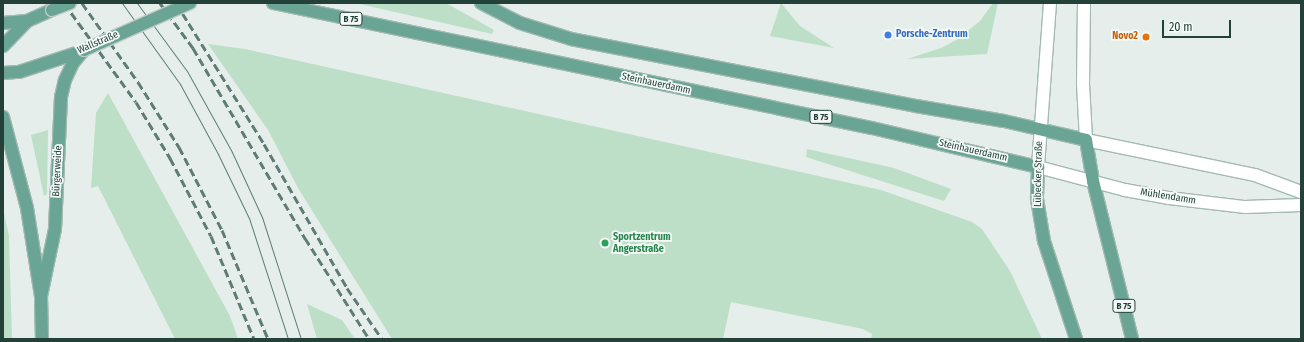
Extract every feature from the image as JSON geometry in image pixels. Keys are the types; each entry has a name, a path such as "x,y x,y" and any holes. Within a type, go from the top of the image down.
{"main road":[{"path":"3,23 27,21 70,3"},
{"name":"Wallstraße","path":"3,73 18,72 84,50 190,3"},
{"name":"Steinhauerdamm","path":"273,3 872,128 1038,167"},
{"path":"481,3 520,24 571,39 1040,129 1255,175 1301,192"},
{"name":"Lübecker Straße","path":"1050,3 1040,129 1037,199 1044,241 1076,339"},
{"path":"1084,3 1083,84 1086,140"},
{"path":"3,46 27,21"},
{"name":"Bürgerweide","path":"42,296 55,229 62,97 65,80 72,63 84,50"},
{"name":"Bürgerweide","path":"3,117 27,208 42,296 42,339"},
{"name":"B 75","path":"1086,140 1093,181 1132,339"},
{"name":"Mühlendamm","path":"1038,167 1149,195 1244,207 1301,205"}],"green space":[{"path":"355,3 446,3 494,30 492,34"},
{"path":"781,3 800,26 834,48 770,36"},
{"path":"993,3 998,3 987,54 907,59 941,48 958,39 980,21"},
{"name":"Sportzentrum Angerstraße","path":"208,44 245,49 881,190 972,222 982,229 1010,271 1042,339 871,339 872,334 863,329 731,302 723,339 392,339 298,188 268,130"},
{"path":"108,93 230,316 238,339 175,339 98,186 91,188 96,113"},
{"path":"48,130 47,194 44,196 31,135"},
{"path":"807,149 894,168 951,189 944,201 806,157"},
{"path":"3,209 9,236 12,339 3,339"},
{"path":"307,304 342,320 355,339 317,339"}],"tram line":[{"path":"122,3 180,84 218,154 249,218 288,339"},
{"path":"137,3 187,71 231,150 262,217 301,339"}],"railway":[{"path":"64,3 136,102 170,158 211,236 254,339"},
{"path":"82,3 138,82 179,147 222,230 268,339"},
{"path":"160,3 193,48 305,238 369,339"},
{"path":"176,3 264,144 347,288 382,339"}],"place":[{"name":"Porsche-Zentrum","path":"888,35"},
{"name":"Novo2","path":"1146,37"},
{"name":"Sportzentrum Angerstraße","path":"605,243"}]}
